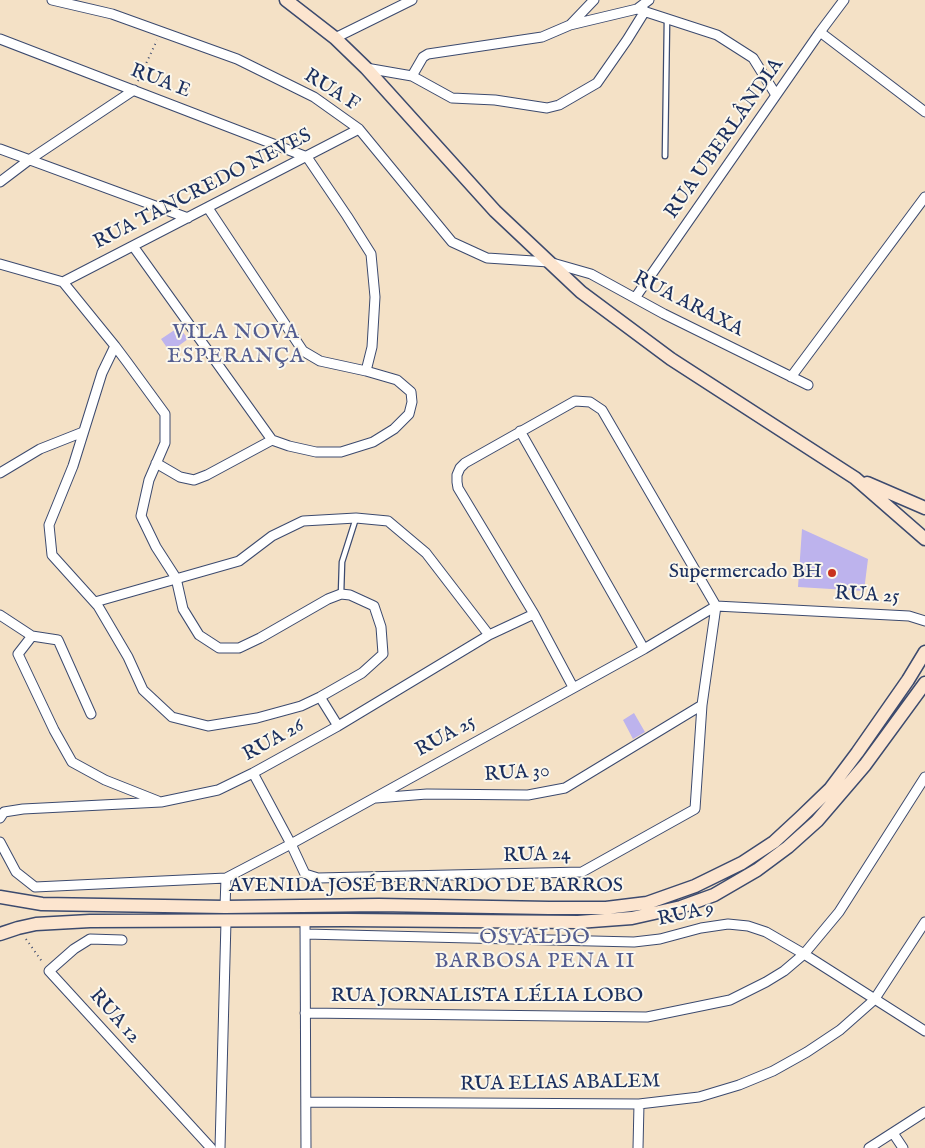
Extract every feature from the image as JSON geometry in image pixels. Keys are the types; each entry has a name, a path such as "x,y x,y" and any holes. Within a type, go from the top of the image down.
{"main road":[{"path":"286,0 335,38 366,68 495,211 581,292 671,359 855,478 925,539"},
{"path":"855,478 925,508"},
{"name":"AVENIDA JOSÉ BERNARDO DE BARROS","path":"0,897 42,904 225,907 379,905 606,908 647,903 695,886 742,863 774,842 830,789 908,680 925,652"},
{"name":"AVENIDA JOSÉ BERNARDO DE BARROS","path":"0,934 36,924 90,921 578,922 632,918 681,907 714,895 757,870 788,847 817,820 865,765 925,683"}],"street":[{"name":"RUA F","path":"52,0 112,14 237,59 314,97 359,129 452,242 487,258 549,262"},
{"path":"335,38 412,0"},
{"path":"570,25 594,0"},
{"path":"366,68 412,76 452,98 495,100 547,108 559,105 596,83 627,40 641,10 649,0"},
{"name":"RUA UBERLÂNDIA","path":"635,298 844,0"},
{"path":"412,76 423,57 428,54 542,37 570,25 641,10 717,35 753,58 776,95"},
{"path":"820,32 925,112"},
{"name":"RUA E","path":"0,39 306,157"},
{"path":"0,182 29,160 134,90"},
{"name":"RUA TANCREDO NEVES","path":"63,282 359,129"},
{"path":"0,149 188,218"},
{"path":"306,157 348,216 371,254 375,297 372,347 366,370"},
{"path":"792,377 925,197"},
{"path":"133,246 272,440 316,452 341,452 373,442 394,428 409,414 412,402 411,392 396,380 366,370 320,362 302,351 208,208"},
{"name":"RUA ARAXA","path":"549,262 591,274 808,385"},
{"path":"0,264 63,282 115,346 165,414 165,443 149,480 141,516 156,548 176,578 183,609 199,635 219,648 239,648 328,599 341,594 355,597 374,606 381,627 383,654 362,673 301,706 257,718 208,726 172,718 143,690 128,657 95,602 52,555 49,524 73,466 102,374 115,346"},
{"path":"573,687 534,614 458,488 457,475 465,463 520,431 575,401 590,402 602,410 716,606"},
{"path":"520,431 644,649"},
{"path":"0,473 40,448 83,432"},
{"path":"156,463 180,477 194,480 272,440"},
{"path":"95,602 239,561 272,536 303,521 356,518 388,521 426,554 489,635"},
{"name":"RUA 25","path":"0,842 16,872 35,887 226,878 644,649 716,606 910,616 925,620"},
{"name":"RUA 24","path":"253,773 305,874 318,878 582,872 695,809 702,705 716,606"},
{"name":"RUA 26","path":"2,815 23,809 161,802 218,790 338,726 489,635 534,614"},
{"path":"0,615 32,636 58,640 91,714"},
{"path":"32,636 18,654 54,730 72,762 105,780 161,802"},
{"path":"320,697 338,726"},
{"name":"RUA 30","path":"371,799 427,794 528,795 565,788 702,705"},
{"name":"RUA JORNALISTA LÉLIA LOBO","path":"305,1013 647,1018 730,1000 784,971 804,954 839,912 925,777"},
{"path":"225,907 226,878"},
{"path":"305,920 306,1148"},
{"path":"220,1148 226,921"},
{"name":"RUA ELIAS ABALEM","path":"306,1102 639,1104 699,1097 739,1085 773,1071 807,1052 840,1030 874,1000 925,922"},
{"name":"RUA 9","path":"305,934 634,942 660,939 701,928 728,924 766,932 804,954 925,1032"},
{"path":"49,972 74,949 90,940 122,940"},
{"name":"RUA 12","path":"49,972 210,1148"},
{"path":"638,1148 639,1104"},
{"path":"869,1148 925,1112"},
{"path":"893,1133 903,1148"}],"lane":[{"path":"665,156 667,19"},
{"path":"341,594 342,562 356,518"}],"path":[{"path":"134,90 160,32"},
{"path":"18,928 49,972"}],"building":[{"path":"179,327 188,339 170,352 161,339"},
{"name":"Supermercado BH","path":"802,529 868,559 864,591 798,587"},
{"path":"634,713 645,732 633,739 623,720"}],"place":[{"name":"Supermercado BH","path":"832,573"}],"district":[{"name":"VILA NOVA ESPERANÇA","path":"236,346"},
{"name":"OSVALDO BARBOSA PENA II","path":"535,951"}]}
